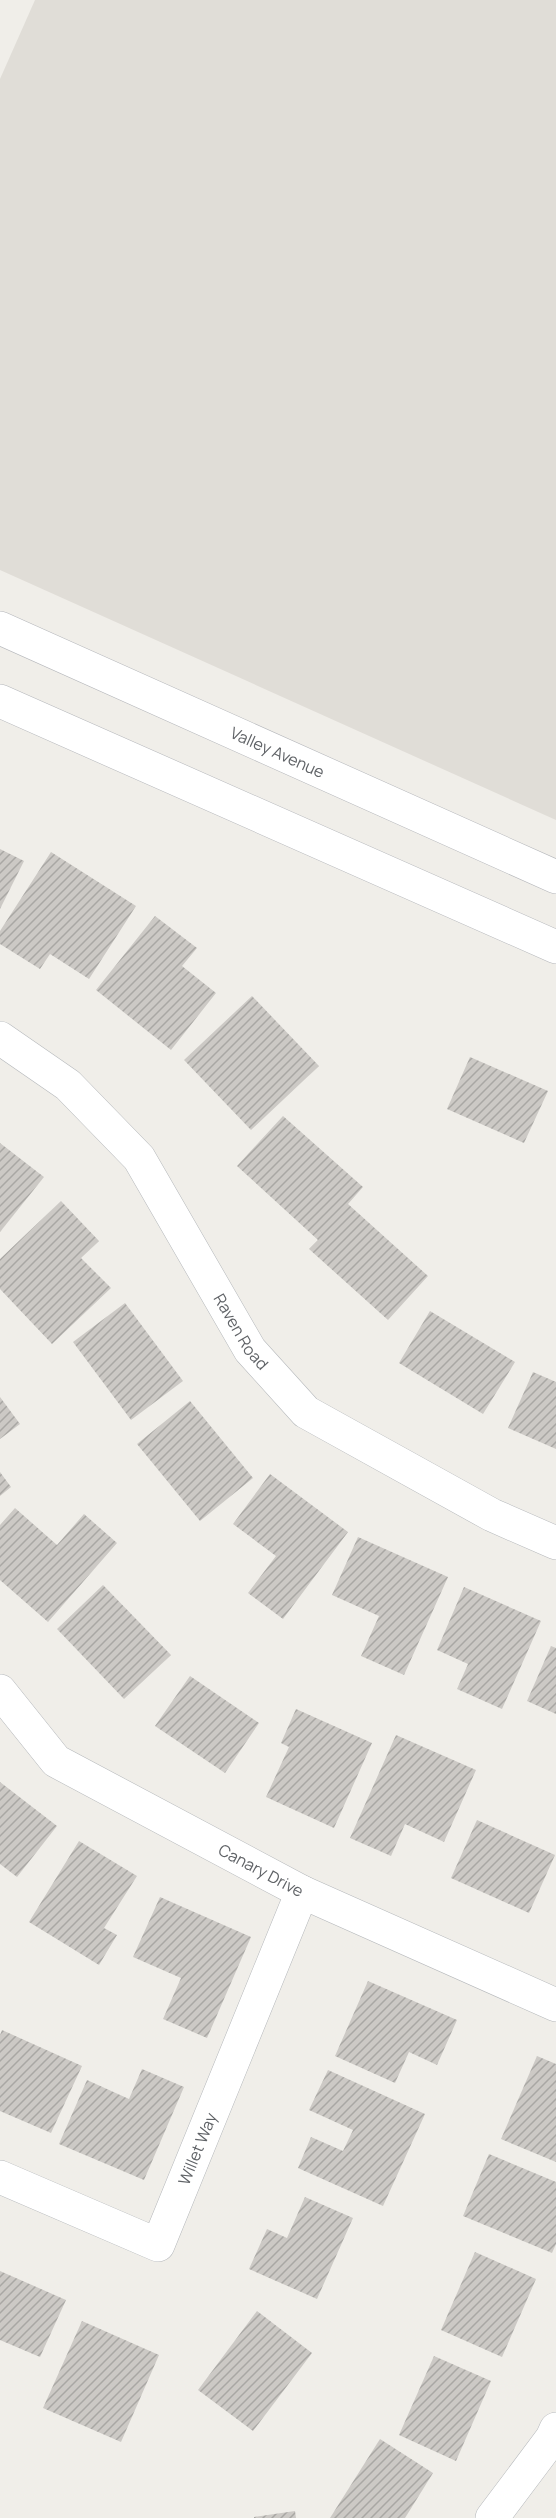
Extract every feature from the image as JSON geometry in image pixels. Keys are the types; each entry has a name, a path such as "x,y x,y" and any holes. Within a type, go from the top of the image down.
{"street":[{"name":"Valley Avenue","path":"0,628 556,877"},
{"path":"0,701 556,947"},
{"name":"Raven Road","path":"0,1038 68,1085 139,1158 250,1350 306,1412 492,1515 556,1543"},
{"name":"Canary Drive","path":"0,1691 56,1761 302,1892 556,2005"},
{"name":"Willet Way","path":"0,2177 158,2245 302,1892"},
{"path":"492,2518 555,2435"}],"shaded area":[{"path":"35,0 556,0 556,820 0,570 0,79"}],"building":[{"path":"0,849 24,861 0,909"},
{"path":"51,852 136,906 89,979 50,954 40,969 0,944 0,931"},
{"path":"155,916 197,948 182,966 216,993 171,1050 96,990"},
{"path":"252,996 319,1066 251,1130 184,1060"},
{"path":"470,1057 548,1091 524,1143 447,1109"},
{"path":"283,1116 363,1187 348,1204 428,1276 388,1320 309,1249 318,1240 237,1166"},
{"path":"0,1143 44,1177 0,1232"},
{"path":"61,1201 99,1241 81,1258 111,1288 52,1344 0,1289 0,1259"},
{"path":"125,1303 183,1381 131,1420 73,1342"},
{"path":"430,1311 515,1362 483,1414 399,1363"},
{"path":"533,1372 556,1382 556,1449 508,1428"},
{"path":"0,1397 20,1424 0,1439"},
{"path":"190,1401 253,1478 200,1521 137,1444"},
{"path":"0,1472 11,1487 0,1496"},
{"path":"270,1474 348,1532 283,1619 248,1593 276,1556 233,1524"},
{"path":"15,1508 57,1545 84,1514 117,1543 48,1622 0,1580 0,1525"},
{"path":"358,1537 448,1577 404,1675 361,1656 379,1616 332,1595"},
{"path":"103,1585 171,1655 124,1699 57,1629"},
{"path":"464,1587 541,1621 502,1709 457,1689 468,1664 437,1650"},
{"path":"551,1646 556,1648 556,1714 527,1701"},
{"path":"190,1676 259,1723 225,1773 155,1726"},
{"path":"296,1709 372,1743 334,1828 266,1797 289,1747 281,1743"},
{"path":"396,1735 476,1770 444,1842 405,1824 391,1856 350,1838"},
{"path":"0,1782 57,1826 17,1877 0,1864"},
{"path":"477,1820 555,1855 529,1913 451,1878"},
{"path":"79,1841 137,1876 104,1928 117,1935 99,1965 29,1922"},
{"path":"160,1897 251,1937 207,2038 163,2019 181,1978 133,1957"},
{"path":"368,1981 457,2020 437,2065 409,2052 395,2083 335,2056"},
{"path":"2,2030 82,2066 51,2133 0,2111 0,2035"},
{"path":"537,2056 556,2064 556,2162 501,2139"},
{"path":"142,2069 184,2087 144,2180 59,2144 87,2080 129,2099"},
{"path":"328,2070 425,2114 383,2206 298,2168 311,2137 343,2151 353,2130 309,2110"},
{"path":"489,2154 556,2182 556,2244 552,2253 463,2216"},
{"path":"305,2197 353,2218 317,2299 249,2269 267,2229 287,2238"},
{"path":"475,2252 536,2279 502,2357 441,2330"},
{"path":"0,2271 66,2300 40,2357 0,2340"},
{"path":"257,2311 312,2353 253,2431 198,2390"},
{"path":"82,2321 159,2355 121,2442 43,2408"},
{"path":"434,2356 491,2381 456,2461 399,2435"},
{"path":"380,2439 433,2473 405,2518 330,2518"},
{"path":"295,2511 296,2518 254,2518 254,2517"}]}
